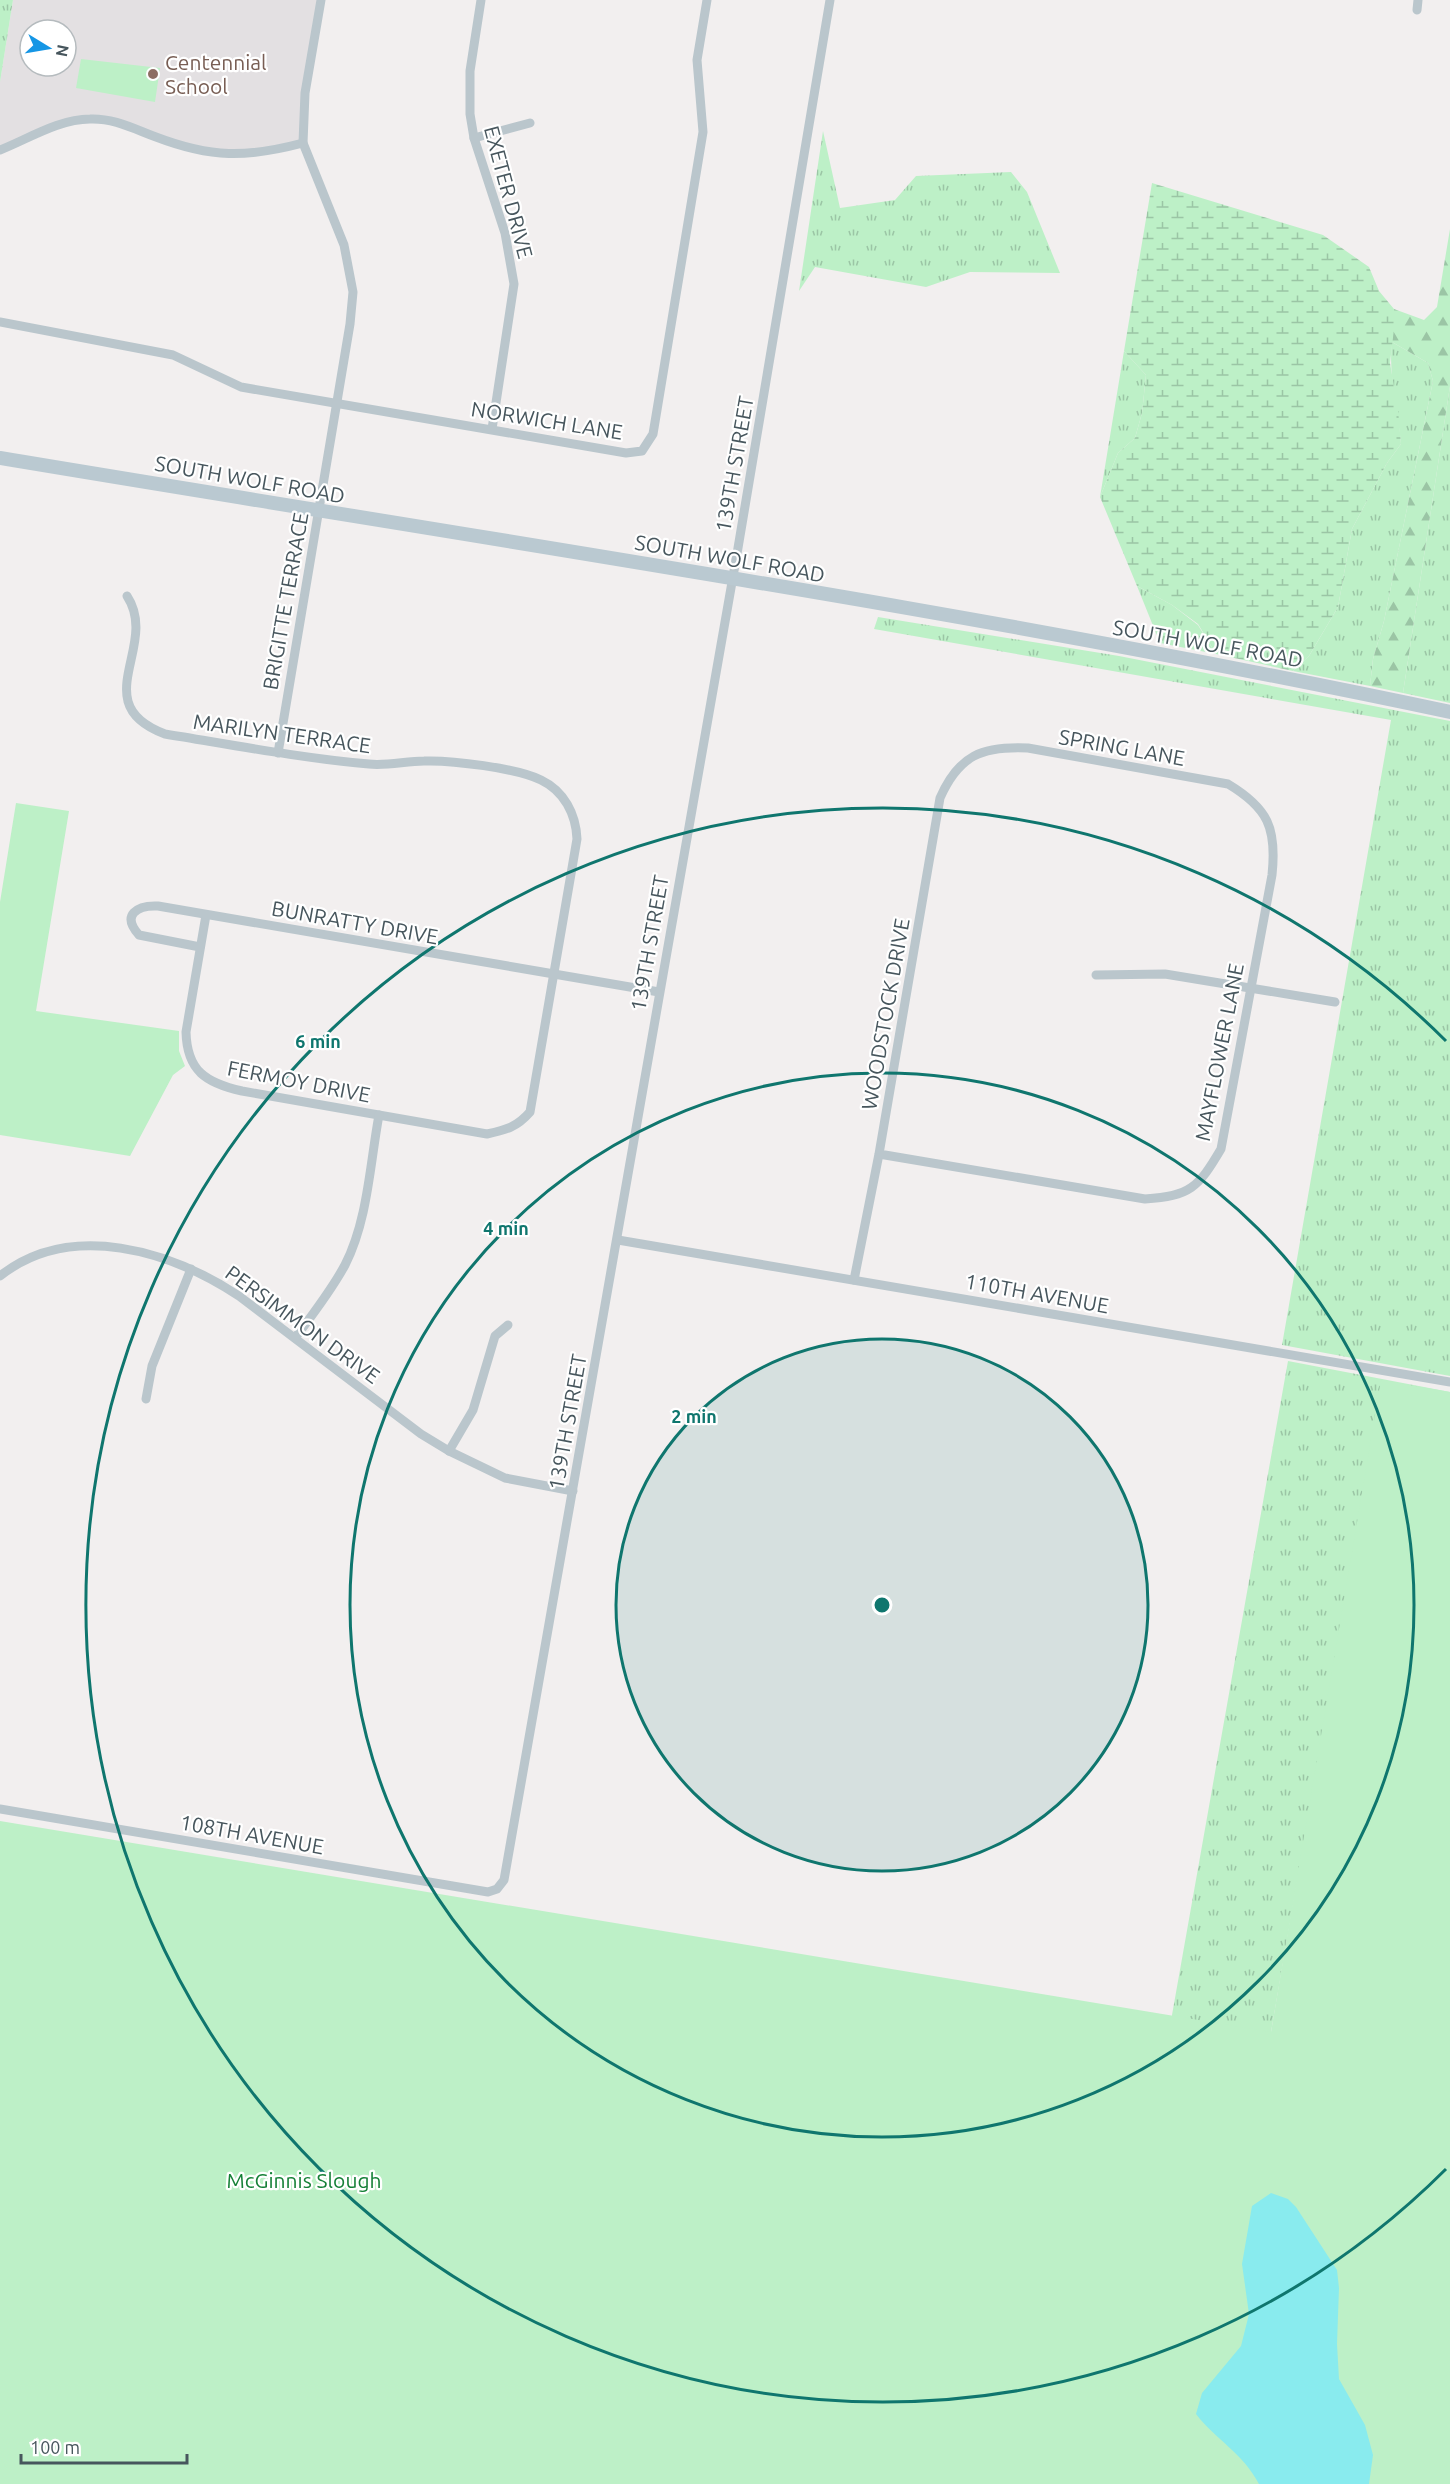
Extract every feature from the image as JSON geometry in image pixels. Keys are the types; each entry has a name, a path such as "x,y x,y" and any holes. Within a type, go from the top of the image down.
{"main road":[{"name":"SOUTH WOLF ROAD","path":"0,458 732,579 1166,656 1450,712"}],"street":[{"name":"BRIGITTE TERRACE","path":"278,753 350,324 352,292 344,245 303,143 305,93 321,0"},
{"name":"EXETER DRIVE","path":"481,0 468,91 474,138 505,232 514,284 492,429"},
{"name":"NORWICH LANE","path":"0,322 173,355 241,387 626,453 642,451 653,434 703,132 697,60 707,0"},
{"name":"139TH STREET","path":"497,1889 504,1880 618,1240 830,0"},
{"path":"1417,10 1418,0"},
{"path":"0,150 65,123 90,118 116,121 198,152 240,154 303,143"},
{"path":"474,138 530,123"},
{"name":"MARILYN TERRACE","path":"128,596 135,608 137,624 127,692 128,705 135,718 149,728 165,734 278,753 372,765 428,760 527,775 546,783 570,808 577,839 530,1112 519,1125 487,1134 379,1115"},
{"name":"SPRING LANE","path":"965,762 984,752 1003,747 1063,755 1228,784 1249,797 1264,814"},
{"name":"WOODSTOCK DRIVE","path":"854,1280 879,1154 940,798 950,775 965,762"},
{"name":"MAYFLOWER LANE","path":"879,1154 1145,1199 1177,1197 1205,1176 1221,1149 1274,853 1272,832 1264,814"},
{"name":"BUNRATTY DRIVE","path":"200,946 139,934 133,927 132,917 136,909 145,905 659,992"},
{"name":"FERMOY DRIVE","path":"206,915 186,1032 186,1051 194,1067 220,1086 379,1115"},
{"path":"1096,975 1166,974 1335,1002"},
{"path":"295,1338 327,1296 346,1263 360,1225 379,1115"},
{"name":"110TH AVENUE","path":"618,1240 1450,1382"},
{"name":"PERSIMMON DRIVE","path":"0,1276 14,1265 39,1253 62,1246 90,1245 144,1253 191,1269 216,1281 421,1434 449,1452 505,1478 573,1491"},
{"path":"146,1399 155,1358 191,1269"},
{"path":"449,1452 473,1410 495,1336 508,1325"},
{"name":"108TH AVENUE","path":"0,1809 488,1892 497,1889"}],"shaded area":[{"name":"Centennial School","path":"13,0 317,0 300,142 261,150 199,149 90,115 0,147 0,82"}],"green space":[{"path":"0,0 13,0 0,82"},
{"path":"81,59 160,68 155,102 76,88"},
{"path":"823,131 840,208 895,200 916,176 1011,172 1027,192 1060,273 970,272 926,287 815,267 799,291"},
{"path":"1152,183 1323,235 1369,267 1379,291 1394,309 1395,320 1390,363 1401,444 1387,463 1352,529 1338,607 1309,656 1293,671 1216,654 1198,624 1172,605 1137,586 1100,497 1118,453 1135,438 1142,413 1146,375 1124,351"},
{"path":"1450,229 1450,386 1403,693 1370,686 1373,659 1384,621 1433,381 1428,363 1392,342 1394,309 1424,320 1437,307"},
{"path":"1392,342 1428,363 1433,381 1384,621 1373,659 1370,686 1293,671 1309,656 1338,607 1352,529 1387,463 1401,444 1392,380"},
{"path":"1124,351 1146,375 1142,413 1135,438 1118,453 1100,497"},
{"path":"1450,386 1450,703 1403,693"},
{"path":"1137,586 1172,605 1198,625 1216,654 1160,643"},
{"path":"878,617 1119,656 1450,721 1450,1376 1282,1345 1391,720 874,629"},
{"path":"16,803 69,811 36,1011 179,1031 179,1051 185,1066 173,1075 130,1156 0,1135 0,902"},
{"path":"1288,1361 1450,1392 1323,1732 1271,2032 1092,2484 1165,2087 1172,2015"},
{"name":"McGinnis Slough","path":"1381,1380 1450,1392 1450,2484 0,2484 0,1821 1271,2032"}],"water":[{"path":"1271,2193 1288,2199 1296,2207 1337,2270 1339,2379 1365,2425 1373,2455 1369,2484 1259,2484 1245,2463 1196,2414 1202,2393 1241,2346 1249,2314 1242,2264 1252,2206"}],"place":[{"name":"Centennial School","path":"153,74"}]}
